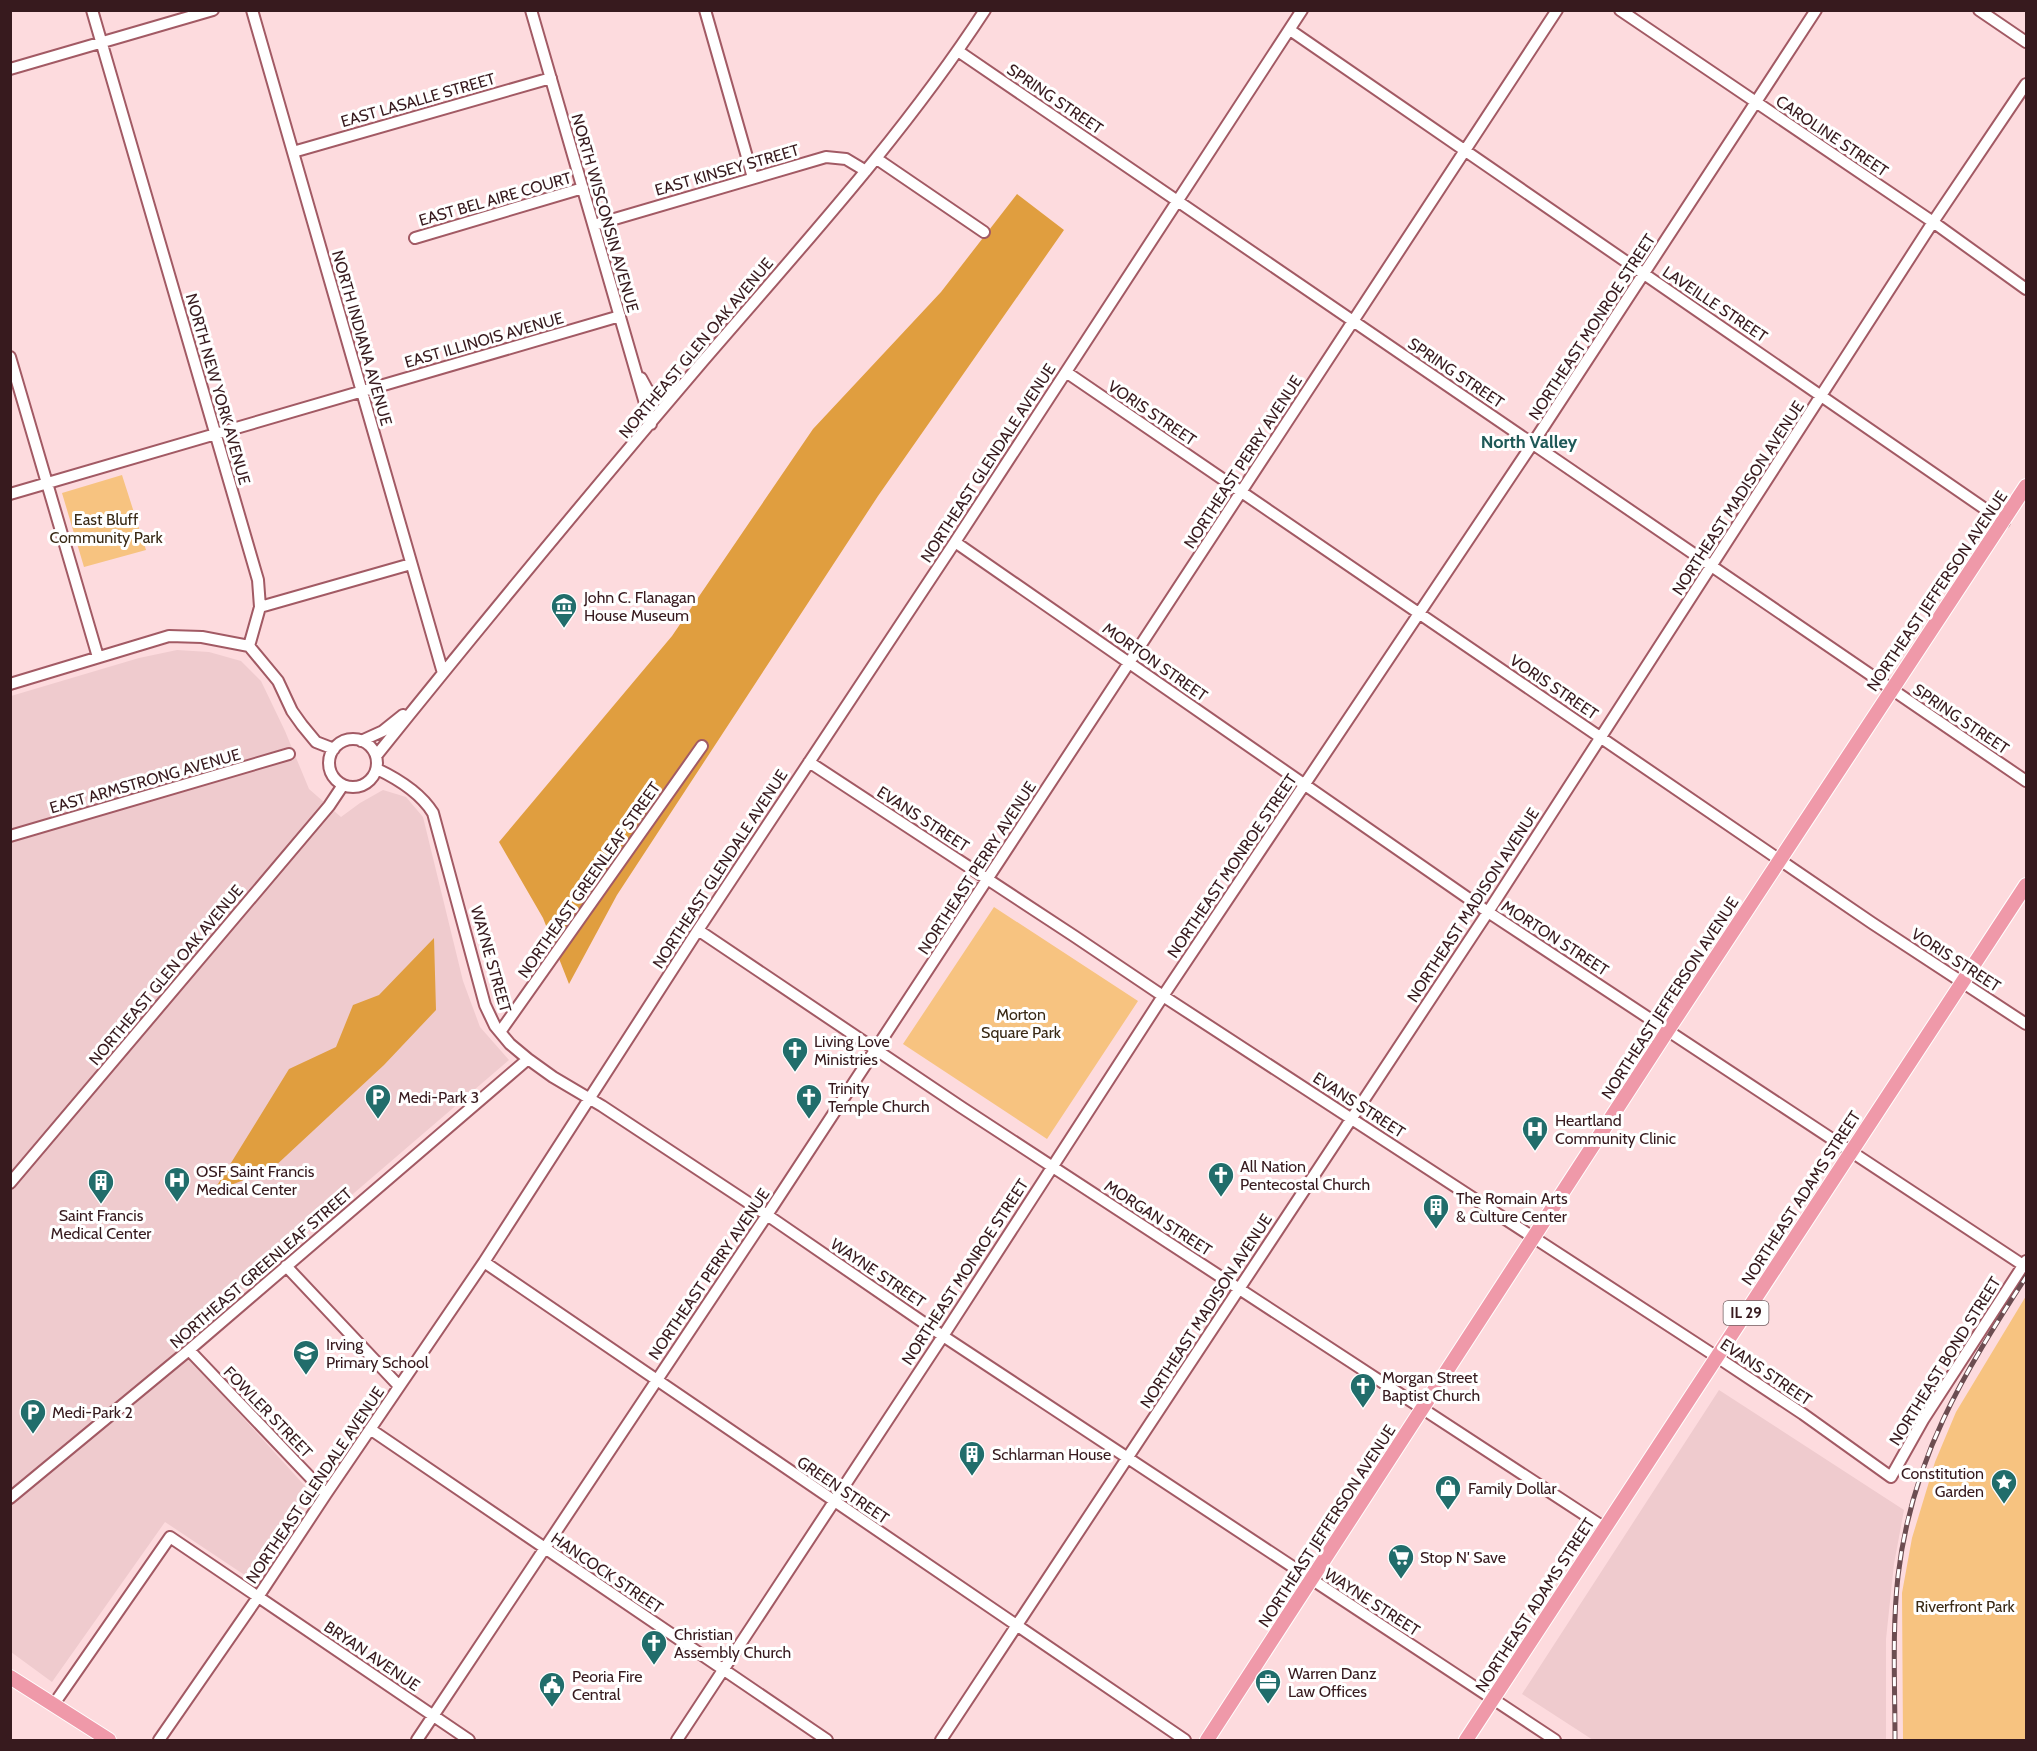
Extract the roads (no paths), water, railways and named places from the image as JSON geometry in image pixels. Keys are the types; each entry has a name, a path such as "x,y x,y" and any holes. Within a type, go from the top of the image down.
{"main road":[{"name":"NORTHEAST JEFFERSON AVENUE","path":"1207,1740 1668,1030 2026,486"},
{"name":"NORTHEAST ADAMS STREET","path":"1466,1740 2026,885"},
{"path":"10,1677 110,1740"}],"street":[{"name":"NORTH NEW YORK AVENUE","path":"92,10 258,580 260,607 249,646"},
{"path":"10,69 213,10"},
{"name":"NORTH INDIANA AVENUE","path":"252,10 443,674"},
{"name":"NORTH WISCONSIN AVENUE","path":"531,10 651,424"},
{"path":"705,10 753,178"},
{"name":"NORTHEAST GLEN OAK AVENUE","path":"376,756 687,380 877,159 958,51 985,10"},
{"name":"NORTHEAST GLENDALE AVENUE","path":"159,1740 484,1262 698,930 955,542 1302,10"},
{"name":"NORTHEAST PERRY AVENUE","path":"417,1740 988,880 1129,662 1467,151 1557,10"},
{"name":"CAROLINE STREET","path":"1620,10 1933,222 2026,289"},
{"name":"NORTHEAST MONROE STREET","path":"677,1740 1163,996 1533,443 1816,10"},
{"path":"1980,10 2026,42"},
{"name":"LAVEILLE STREET","path":"1290,30 1644,275 1823,395 2004,522"},
{"name":"SPRING STREET","path":"958,51 2026,781"},
{"name":"EAST LASALLE STREET","path":"293,152 551,78"},
{"name":"NORTHEAST MADISON AVENUE","path":"941,1740 1488,912 1933,222 2026,84"},
{"name":"EAST KINSEY STREET","path":"594,225 830,157 846,159 866,171"},
{"path":"877,159 984,232"},
{"name":"EAST BEL AIRE COURT","path":"415,238 583,188"},
{"name":"EAST ILLINOIS AVENUE","path":"10,494 620,316"},
{"path":"630,353 643,382 654,395 671,393 687,380"},
{"path":"10,357 98,657"},
{"name":"VORIS STREET","path":"1066,372 1690,800 2026,1024"},
{"name":"MORTON STREET","path":"955,542 1488,912 2026,1265"},
{"path":"260,607 411,564"},
{"path":"10,684 169,636 202,637 249,646 278,681 292,711 316,742 334,749"},
{"name":"NORTHEAST GLEN OAK AVENUE","path":"361,741 383,732 422,700"},
{"path":"346,740 361,741 373,749 377,769 374,776 364,785 357,787 343,785 337,781 330,769 329,762 334,749 346,740"},
{"name":"NORTHEAST GREENLEAF STREET","path":"500,1032 702,746"},
{"name":"EAST ARMSTRONG AVENUE","path":"10,836 289,754"},
{"name":"EVANS STREET","path":"809,762 1717,1357 1803,1414 1891,1477"},
{"name":"WAYNE STREET","path":"377,769 395,777 412,790 433,813 483,998 491,1019 500,1032 528,1059 569,1088 767,1215 1312,1581 1555,1740"},
{"name":"NORTHEAST GLEN OAK AVENUE","path":"10,1183 323,813 343,785"},
{"name":"MORGAN STREET","path":"698,930 1052,1167 1605,1528"},
{"name":"NORTHEAST GREENLEAF STREET","path":"10,1497 189,1350 528,1059"},
{"name":"GREEN STREET","path":"484,1262 1185,1740"},
{"name":"NORTHEAST BOND STREET","path":"1891,1477 1923,1420 2026,1265"},
{"path":"286,1266 399,1386"},
{"name":"FOWLER STREET","path":"189,1350 326,1494"},
{"name":"HANCOCK STREET","path":"370,1429 827,1740"},
{"name":"BRYAN AVENUE","path":"54,1704 170,1537 469,1740"}],"railway":[{"path":"1895,1740 1896,1596 1905,1533 1915,1493 1928,1455 1962,1383 1981,1348 2026,1277"}],"place":[{"name":"John C. Flanagan House Museum","path":"564,629"},
{"name":"Living Love Ministries","path":"795,1073"},
{"name":"Medi-Park 3","path":"378,1120"},
{"name":"Trinity Temple Church","path":"809,1120"},
{"name":"Heartland Community Clinic","path":"1535,1152"},
{"name":"All Nation Pentecostal Church","path":"1221,1198"},
{"name":"OSF Saint Francis Medical Center","path":"177,1203"},
{"name":"Saint Francis Medical Center","path":"101,1205"},
{"name":"The Romain Arts & Culture Center","path":"1436,1230"},
{"name":"Irving Primary School","path":"306,1376"},
{"name":"Morgan Street Baptist Church","path":"1363,1409"},
{"name":"Medi-Park 2","path":"33,1435"},
{"name":"Schlarman House","path":"972,1477"},
{"name":"Constitution Garden","path":"2004,1505"},
{"name":"Family Dollar","path":"1448,1511"},
{"name":"Stop N' Save","path":"1401,1580"},
{"name":"Christian Assembly Church","path":"654,1666"},
{"name":"Warren Danz Law Offices","path":"1268,1705"},
{"name":"Peoria Fire Central","path":"552,1708"}],"district":[{"name":"North Valley","path":"1529,442"}],"park label":[{"name":"East Bluff Community Park","path":"106,528"},
{"name":"Morton Square Park","path":"1021,1023"},
{"name":"Riverfront Park","path":"1965,1606"}]}
